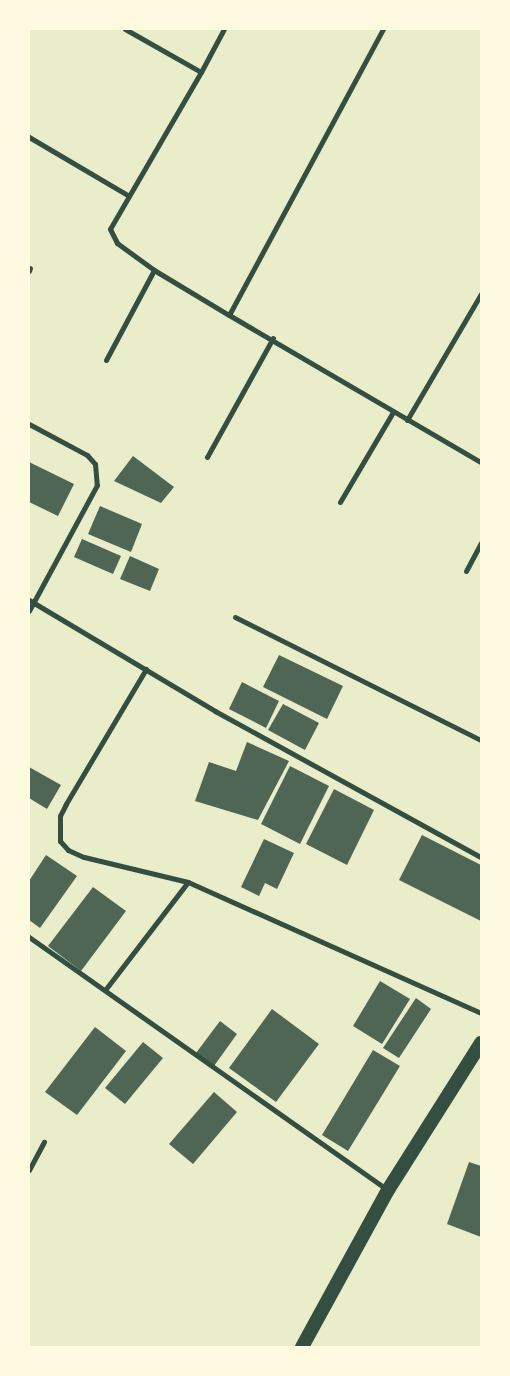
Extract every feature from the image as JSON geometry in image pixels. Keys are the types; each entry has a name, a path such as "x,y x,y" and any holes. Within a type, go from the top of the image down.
{"highway":[{"path":"302,1347 388,1190 481,1043"}],"street":[{"path":"125,29 201,72"},
{"path":"224,29 110,229 112,237 154,270 229,315 273,338 393,412 481,462"},
{"path":"229,315 384,29"},
{"path":"29,137 129,196"},
{"path":"106,360 154,270"},
{"path":"407,420 481,294"},
{"path":"207,457 273,338"},
{"path":"340,502 393,412"},
{"path":"29,424 87,455 95,464 97,474 97,485 32,601 29,610"},
{"path":"466,571 481,543"},
{"path":"32,601 146,669 481,857"},
{"path":"235,617 481,740"},
{"path":"146,669 60,816 60,841 68,850 84,857 188,882 481,1014"},
{"path":"105,990 188,882"},
{"path":"29,936 388,1190"},
{"path":"29,1170 44,1142"}],"building":[{"path":"133,456 174,487 161,503 114,481"},
{"path":"29,462 74,484 58,516 29,502"},
{"path":"100,506 142,524 131,552 88,534"},
{"path":"82,539 121,556 113,574 74,557"},
{"path":"130,556 159,569 150,591 120,579"},
{"path":"279,655 343,686 327,719 263,687"},
{"path":"242,682 279,701 266,728 229,709"},
{"path":"283,704 319,723 305,750 268,730"},
{"path":"247,742 289,761 258,820 195,801 209,762 236,771"},
{"path":"290,766 329,786 300,844 261,824"},
{"path":"29,767 61,785 47,809 29,798"},
{"path":"334,789 374,810 347,865 306,844"},
{"path":"422,835 481,865 481,921 399,880"},
{"path":"264,839 294,853 277,889 265,883 259,896 241,887"},
{"path":"46,855 77,876 40,928 29,920 29,881"},
{"path":"93,887 126,911 81,971 48,946"},
{"path":"380,981 410,999 382,1044 353,1026"},
{"path":"416,998 431,1009 399,1058 383,1048"},
{"path":"272,1009 319,1044 276,1102 229,1068"},
{"path":"220,1021 237,1034 214,1066 196,1053"},
{"path":"95,1027 126,1051 77,1115 45,1092"},
{"path":"143,1042 163,1058 125,1104 105,1088"},
{"path":"373,1050 400,1066 348,1151 322,1135"},
{"path":"214,1092 237,1112 193,1164 169,1144"},
{"path":"469,1162 481,1166 481,1237 447,1224"}]}
